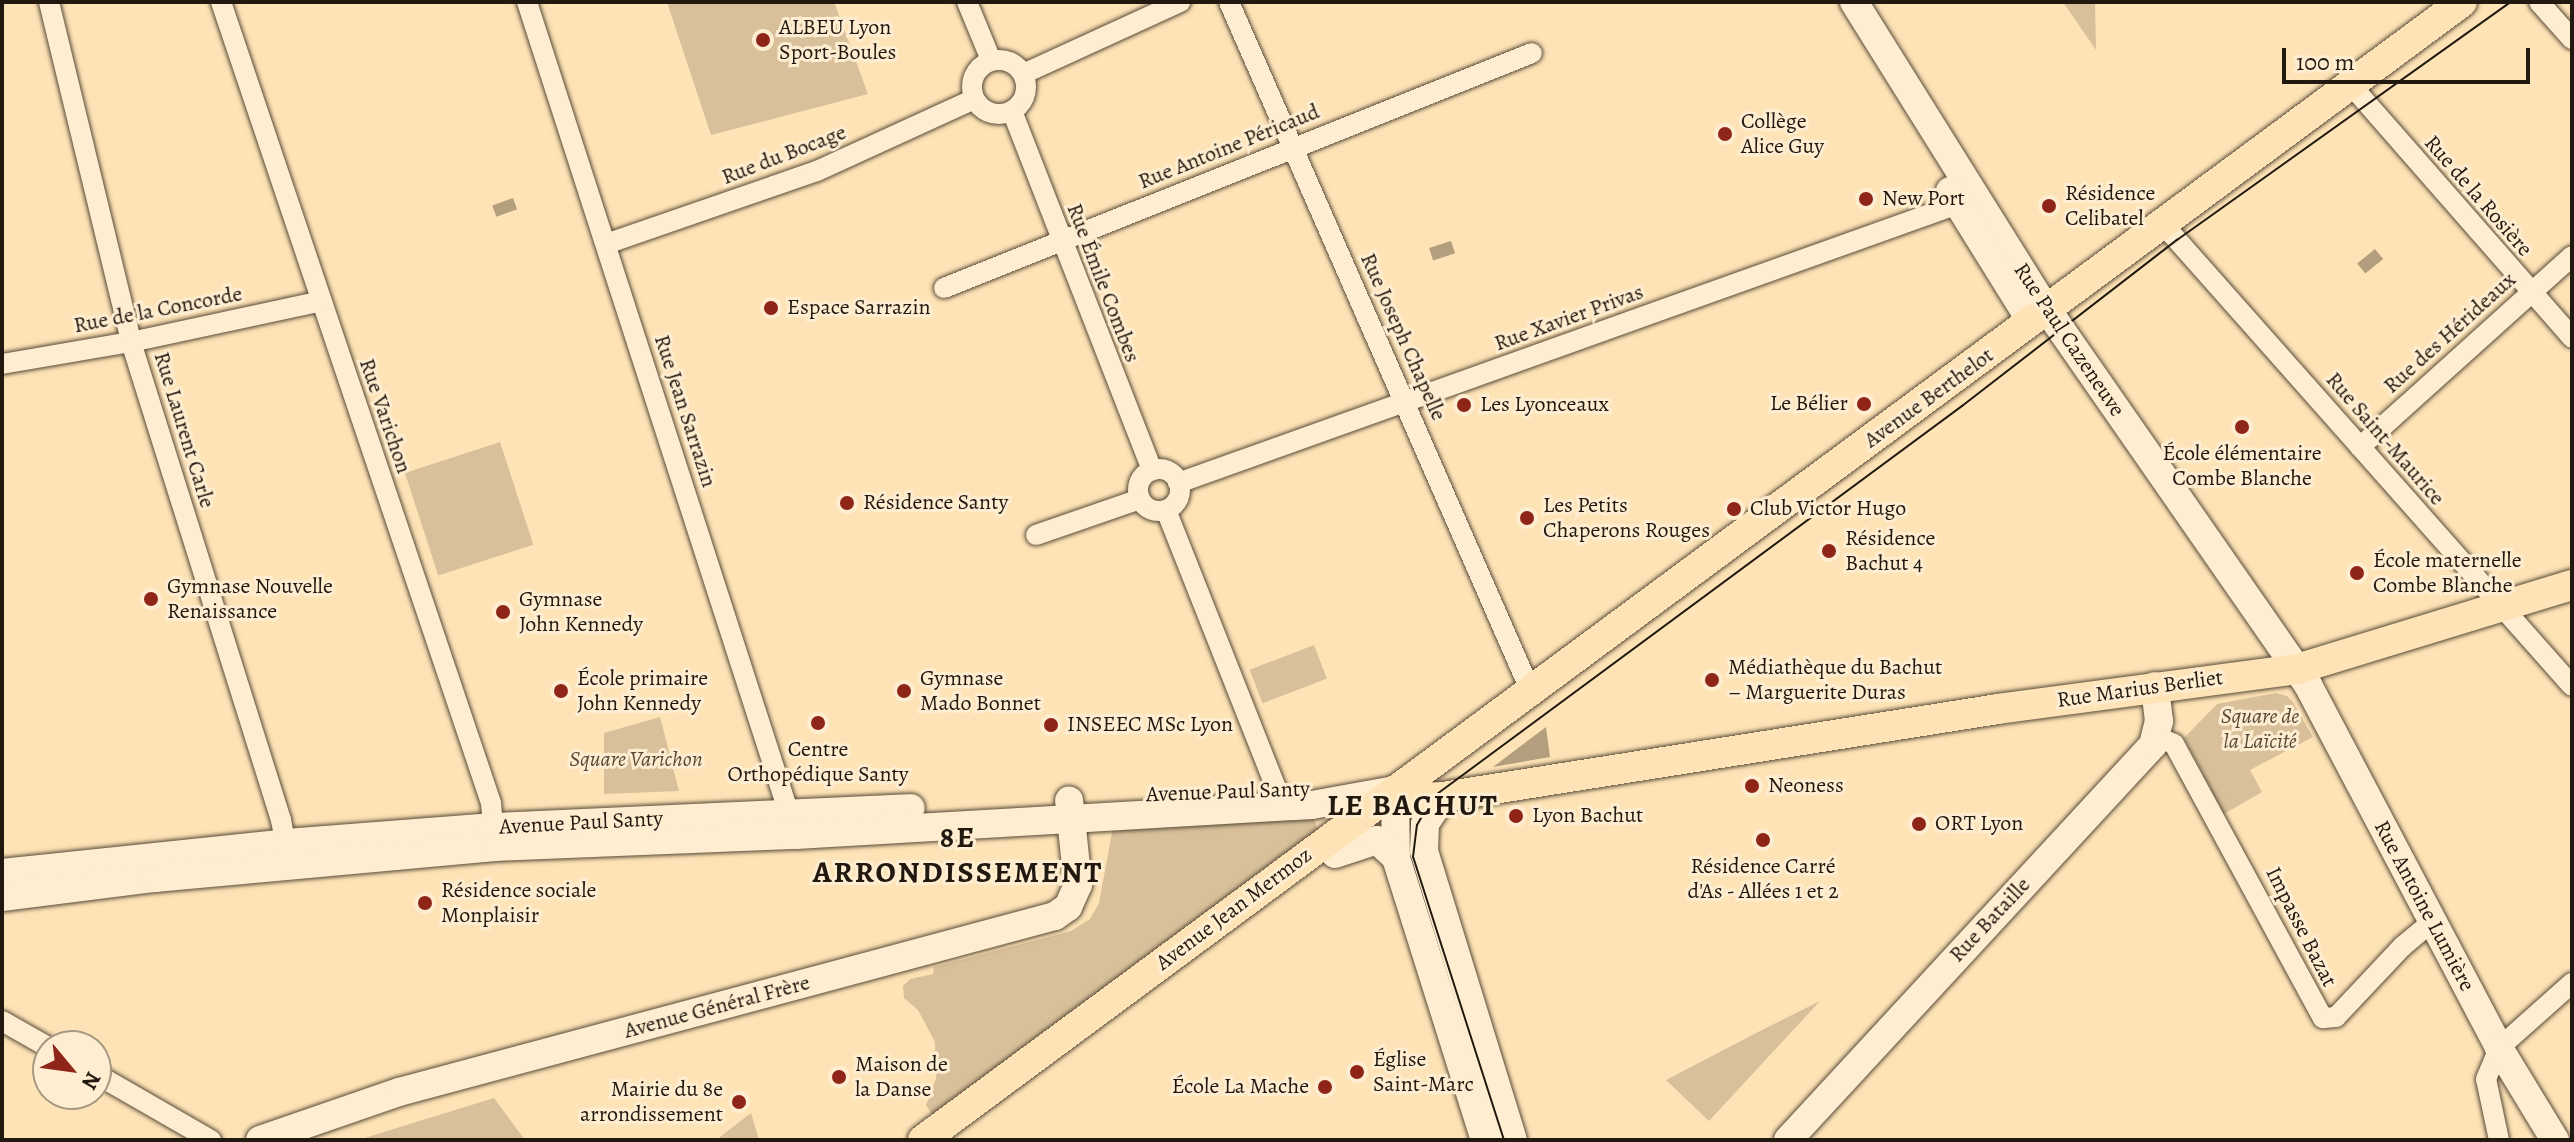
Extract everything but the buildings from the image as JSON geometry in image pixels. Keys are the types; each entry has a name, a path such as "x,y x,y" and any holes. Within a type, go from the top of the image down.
{"main road":[{"name":"Avenue Berthelot","path":"1395,790 2462,2"},
{"name":"Rue Marius Berliet","path":"1395,790 1422,798 1443,797 2155,686 2297,669 2572,585"},
{"name":"Avenue Jean Mermoz","path":"945,1140 1335,854 1395,790"},
{"name":"Avenue Jean Mermoz","path":"923,1140 1395,790"}],"street":[{"name":"Rue Laurent Carle","path":"49,2 131,342 288,855"},
{"name":"Rue Varichon","path":"221,2 491,803 494,837"},
{"name":"Rue Jean Sarrazin","path":"527,2 793,824"},
{"path":"967,2 991,60"},
{"path":"1023,74 1180,2"},
{"name":"Rue Joseph Chapelle","path":"1229,2 1531,692"},
{"name":"Rue Paul Cazeneuve","path":"1835,2 2039,315 2297,669"},
{"name":"Rue Paul Cazeneuve","path":"1854,2 1965,198"},
{"path":"2539,2 2572,39"},
{"name":"Rue Antoine Péricaud","path":"944,288 1532,53"},
{"path":"991,60 1009,61 1023,74 1024,99 1012,111 994,114 974,99 972,80 976,72 991,60"},
{"name":"Rue de la Rosière","path":"2350,84 2572,338"},
{"name":"Rue du Bocage","path":"606,244 817,171 974,99"},
{"name":"Rue Émile Combes","path":"1012,111 1152,471"},
{"name":"Rue Xavier Privas","path":"1178,483 1965,198"},
{"name":"Rue Saint-Maurice","path":"2162,223 2572,686"},
{"name":"Rue des Hérideaux","path":"2360,447 2572,256"},
{"name":"Rue de la Concorde","path":"2,364 131,342 322,301"},
{"path":"1152,471 1170,473 1178,483 1177,502 1166,510 1154,511 1140,499 1141,479 1152,471"},
{"path":"1036,535 1140,499"},
{"path":"1166,510 1277,798"},
{"name":"Rue Antoine Lumière","path":"2297,669 2499,1048 2555,1140"},
{"path":"2155,686 2159,721 2157,737"},
{"name":"Impasse Bazat","path":"2157,737 2174,744 2323,1018 2336,1017 2403,946 2432,922"},
{"name":"Rue Bataille","path":"1788,1140 2157,737"},
{"path":"1395,790 1424,851 1513,1140"},
{"path":"1395,790 1396,858 1485,1140"},
{"name":"Avenue Paul Santy","path":"2,873 288,855 494,837 793,824 1395,790"},
{"path":"1424,851 1425,824 1443,797"},
{"name":"Avenue Général Frère","path":"260,1140 286,1134 399,1092 1039,922 1068,907 1076,895 1079,873 1071,809"},
{"path":"1335,854 1377,840 1396,858"},
{"name":"Avenue Paul Santy","path":"2,897 155,878 288,855"},
{"path":"2499,1140 2486,1079 2499,1048 2572,983"},
{"path":"2,1021 32,1038"},
{"path":"112,1083 211,1140"},
{"path":"142,1100 172,1123 174,1140"}],"green space":[{"name":"ALBEU Lyon Sport-Boules","path":"667,2 834,2 868,94 711,135"},
{"path":"2063,2 2095,2 2096,50"},
{"path":"500,442 533,545 438,576 405,473"},
{"path":"1314,645 1327,679 1262,703 1250,670"},
{"name":"Square de la Laïcité","path":"2276,693 2287,696 2293,702 2313,737 2250,770 2262,792 2224,814 2184,738 2217,704"},
{"name":"Square Varichon","path":"660,717 679,791 604,794 604,733"},
{"path":"1312,812 1319,834 932,1115 926,1105 936,1079 935,1042 918,1010 904,998 903,986 910,979 933,974 934,967 1071,931 1090,919 1099,903 1113,827"},
{"path":"1820,1001 1709,1121 1666,1080 1762,1030"},
{"path":"494,1098 525,1140 358,1140"},
{"path":"751,1113 759,1140 716,1140"}],"shaded area":[{"path":"513,198 517,209 496,217 492,206"},
{"path":"1451,241 1455,253 1433,260 1429,248"},
{"path":"2375,249 2383,259 2365,274 2357,263"},
{"path":"1546,727 1550,757 1493,767"}],"tram line":[{"path":"1504,1140 1413,857 1417,825 1433,797 1962,406 2177,240 2511,2"}],"place":[{"name":"ALBEU Lyon Sport-Boules","path":"763,40"},
{"name":"Collège Alice Guy","path":"1725,134"},
{"name":"New Port","path":"1866,199"},
{"name":"Résidence Celibatel","path":"2049,206"},
{"name":"Espace Sarrazin","path":"771,308"},
{"name":"Le Bélier","path":"1864,404"},
{"name":"Les Lyonceaux","path":"1464,405"},
{"name":"École élémentaire Combe Blanche","path":"2242,427"},
{"name":"Résidence Santy","path":"847,503"},
{"name":"Club Victor Hugo","path":"1734,509"},
{"name":"Les Petits Chaperons Rouges","path":"1527,518"},
{"name":"Résidence Bachut 4","path":"1829,551"},
{"name":"École maternelle Combe Blanche","path":"2357,573"},
{"name":"Gymnase Nouvelle Renaissance","path":"151,599"},
{"name":"Gymnase John Kennedy","path":"503,612"},
{"name":"Médiathèque du Bachut – Marguerite Duras","path":"1712,680"},
{"name":"École primaire John Kennedy","path":"561,691"},
{"name":"Gymnase Mado Bonnet","path":"904,691"},
{"name":"Centre Orthopédique Santy","path":"818,723"},
{"name":"INSEEC MSc Lyon","path":"1051,725"},
{"name":"Neoness","path":"1752,786"},
{"name":"Lyon Bachut","path":"1516,816"},
{"name":"ORT Lyon","path":"1919,824"},
{"name":"Résidence Carré d'As - Allées 1 et 2","path":"1763,840"},
{"name":"Résidence sociale Monplaisir","path":"425,903"},
{"name":"Église Saint-Marc","path":"1357,1072"},
{"name":"Maison de la Danse","path":"839,1077"},
{"name":"École La Mache","path":"1325,1087"},
{"name":"Mairie du 8e arrondissement","path":"739,1102"}],"district":[{"name":"LE BACHUT","path":"1413,805"},
{"name":"8E ARRONDISSEMENT","path":"958,854"}]}
